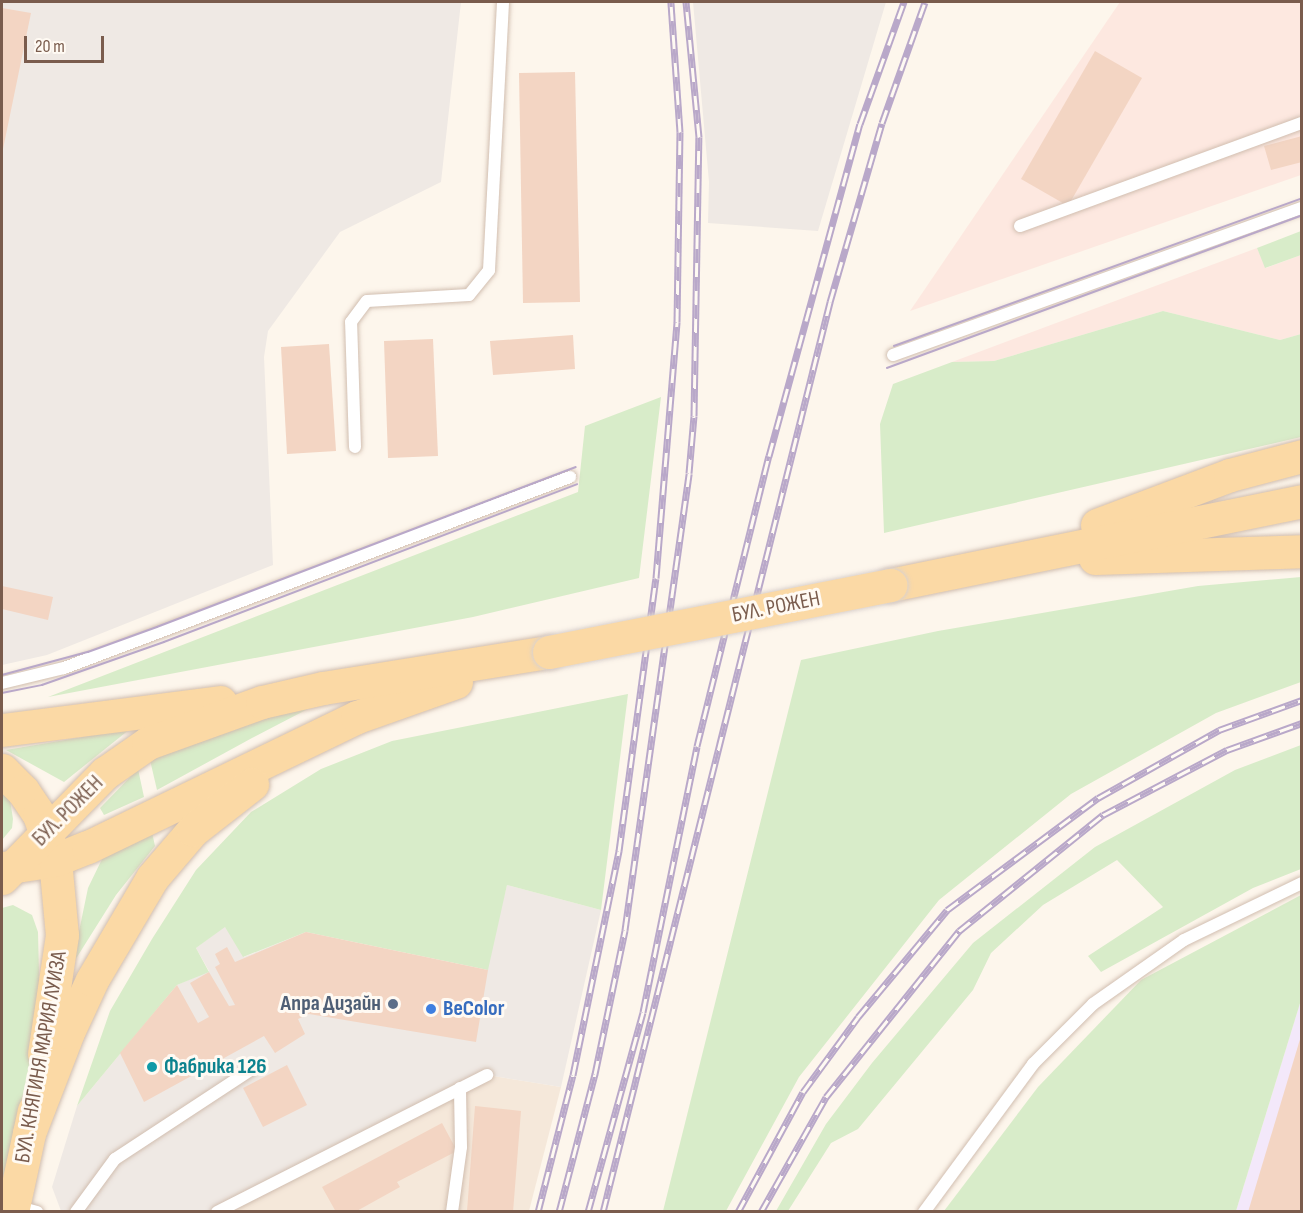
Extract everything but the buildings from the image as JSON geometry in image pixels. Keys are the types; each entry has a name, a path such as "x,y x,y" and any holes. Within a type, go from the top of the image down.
{"main road":[{"name":"БУЛ. РОЖЕН","path":"1003,561 1230,474 1302,456"},
{"name":"БУЛ. РОЖЕН","path":"50,846 105,773 148,743 262,702 323,688 549,652 1302,501"},
{"name":"БУЛ. РОЖЕН","path":"1003,561 1302,551"},
{"name":"БУЛ. РОЖЕН","path":"5,871 50,846 337,726 410,697 549,652"},
{"path":"2,730 323,688"},
{"path":"30,1133 60,1051 92,980 152,878 193,830 218,809 337,726"},
{"path":"2,770 23,791 50,846"},
{"name":"БУЛ. КНЯГИНЯ МАРИЯ ЛУИЗА","path":"21,1210 30,1133 56,990 62,935 50,846"}],"lane":[{"path":"355,447 351,322 367,301 469,296 489,270 503,2"},
{"path":"1020,226 1302,123"},
{"path":"893,355 1302,208"},
{"path":"2,683 75,664 570,477"},
{"path":"924,1212 1033,1064 1093,1004 1184,940 1302,883"},
{"path":"76,1212 115,1159 252,1069"},
{"path":"217,1212 487,1075"},
{"path":"452,1212 461,1147 460,1088"}],"shaded area":[{"path":"2,2 461,2 441,182 340,232 268,331 264,357 273,565 47,655 2,665"},
{"path":"693,2 886,2 818,231 708,223 709,182"},
{"path":"1120,2 1301,2 1301,175 910,311"},
{"path":"1257,248 1266,268 1301,255 1301,334 1280,340 1163,311 994,361 952,362"},
{"path":"507,885 601,910 561,1087 487,1075 217,1211 61,1211 52,1187 77,1106 177,985 209,971 196,948 225,926 244,957 306,932 485,972"},
{"path":"1301,1000 1301,1211 1236,1211"},
{"path":"487,1075 561,1087 529,1211 217,1212"}],"green space":[{"path":"1301,231 1301,255 1265,268 1257,248"},
{"path":"1163,311 1280,340 1301,334 1301,437 884,533 880,424 893,384 952,362 994,361"},
{"path":"661,397 639,578 473,617 48,697 578,492 585,426"},
{"path":"1301,577 1301,682 1216,713 1071,794 939,900 799,1077 726,1211 663,1211 801,660 938,631 1198,586"},
{"path":"628,694 601,910 507,885 488,970 306,932 243,957 225,927 196,948 209,972 177,985 77,1106 110,1011 152,939 196,870 251,812 321,769 392,741"},
{"path":"325,700 157,790 150,760 255,718"},
{"path":"130,729 64,782 6,750"},
{"path":"1301,745 1301,869 1253,888 1101,972 1088,956 1163,907 1117,860 1043,905 991,953 973,990 858,1129 831,1143 788,1211 776,1211 826,1124 872,1063 973,943 1095,847 1235,770"},
{"path":"138,769 144,797 104,815 100,808"},
{"path":"2,790 10,800 13,819 12,828 2,840"},
{"path":"151,828 155,846 116,895 72,965 88,888 103,857"},
{"path":"1301,895 1301,1000 1236,1211 944,1211 1038,1087 1141,980"},
{"path":"13,905 32,915 38,932 40,1013 2,1194 2,908"}],"tram line":[{"path":"894,346 1302,198"},
{"path":"887,368 1302,215"},
{"path":"2,675 88,652 157,627 575,467"},
{"path":"2,693 42,685 164,642 577,484"}],"railway":[{"path":"538,1212 573,1075 619,851 656,578 677,322 680,132 671,2"},
{"path":"559,1212 595,1074 625,930 689,473 694,416 699,137 686,2"},
{"path":"588,1212 643,1012 697,746 769,456 860,124 904,2"},
{"path":"603,1212 830,302 882,123 925,2"},
{"path":"738,1212 803,1092 858,1017 947,910 1098,798 1219,730 1302,700"},
{"path":"761,1212 826,1097 959,931 1103,815 1227,750 1302,723"}],"place":[{"name":"Апра Дизайн","path":"393,1004"},
{"name":"BeColor","path":"431,1009"},
{"name":"Фабрика 126","path":"152,1067"}]}
